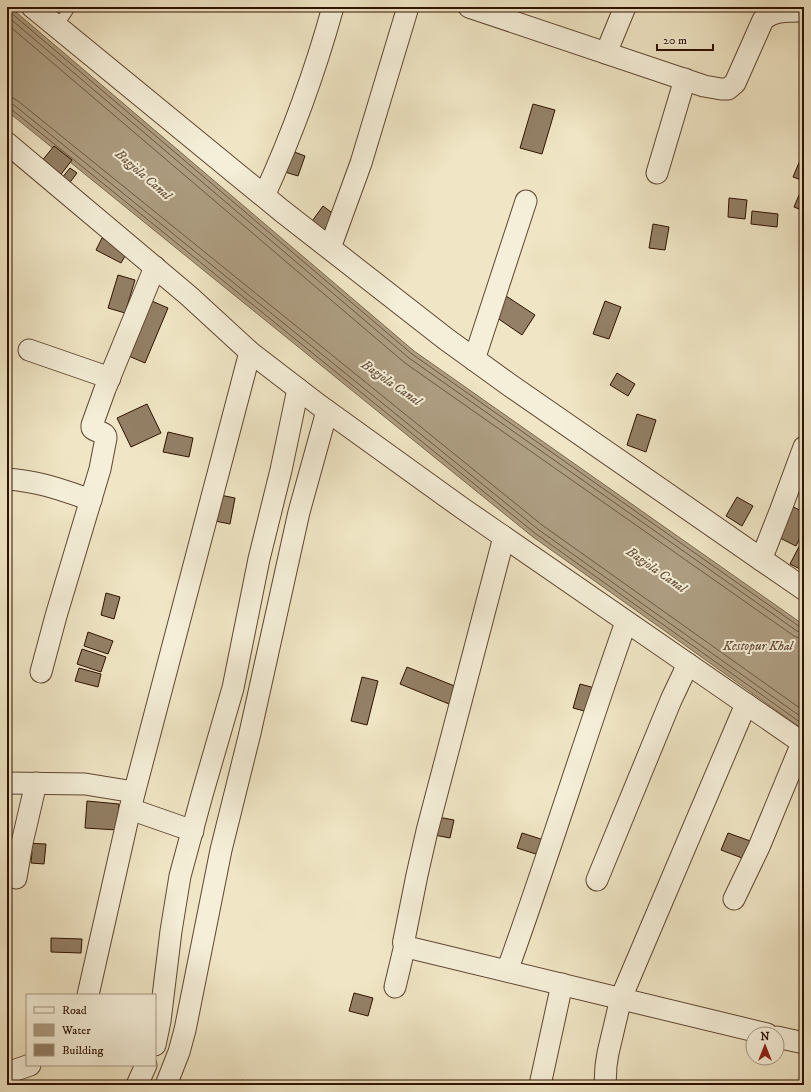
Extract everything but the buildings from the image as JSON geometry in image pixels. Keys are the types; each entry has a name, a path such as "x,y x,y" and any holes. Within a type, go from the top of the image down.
{"street":[{"path":"33,7 264,196 446,340 804,589"},
{"path":"264,196 279,163 309,84 333,7"},
{"path":"330,248 361,163 408,7"},
{"path":"469,7 704,86 721,89 728,89 735,83 763,20 768,15 769,10 804,11"},
{"path":"606,53 625,7"},
{"path":"657,173 685,79"},
{"path":"7,143 189,296 250,352 327,411 462,508 803,743 759,847 734,899"},
{"path":"474,360 526,200"},
{"path":"41,672 56,616 100,469 106,435 93,430 92,428 110,378 155,268"},
{"path":"29,350 110,378"},
{"path":"88,994 132,801 250,352"},
{"path":"156,1040 180,876 233,688 259,559 281,470 298,389"},
{"path":"166,1085 179,1052 187,1023 221,850 250,733 299,512 327,411"},
{"path":"761,560 804,447"},
{"path":"7,479 47,485 91,500"},
{"path":"395,987 405,945 403,943 405,932 427,831 504,537"},
{"path":"507,970 534,898 626,622"},
{"path":"598,880 671,700 688,664"},
{"path":"605,1085 608,1053 622,998 746,704"},
{"path":"16,878 22,842 36,783"},
{"path":"7,784 85,784 132,801 192,831"},
{"path":"405,945 407,947 745,1029"},
{"path":"540,1085 562,984"},
{"path":"785,1038 804,1043"},
{"path":"7,1073 27,1066"},
{"path":"137,1085 146,1066"}],"lane":[{"path":"58,27 70,7"}],"water":[{"name":"Kestopur Khal","path":"7,7 10,7 414,351 804,625 804,730 533,537 7,111"}],"water label":[{"name":"Bagjola Canal","path":"144,174"},
{"name":"Bagjola Canal","path":"392,382"},
{"name":"Bagjola Canal","path":"657,569"}]}
